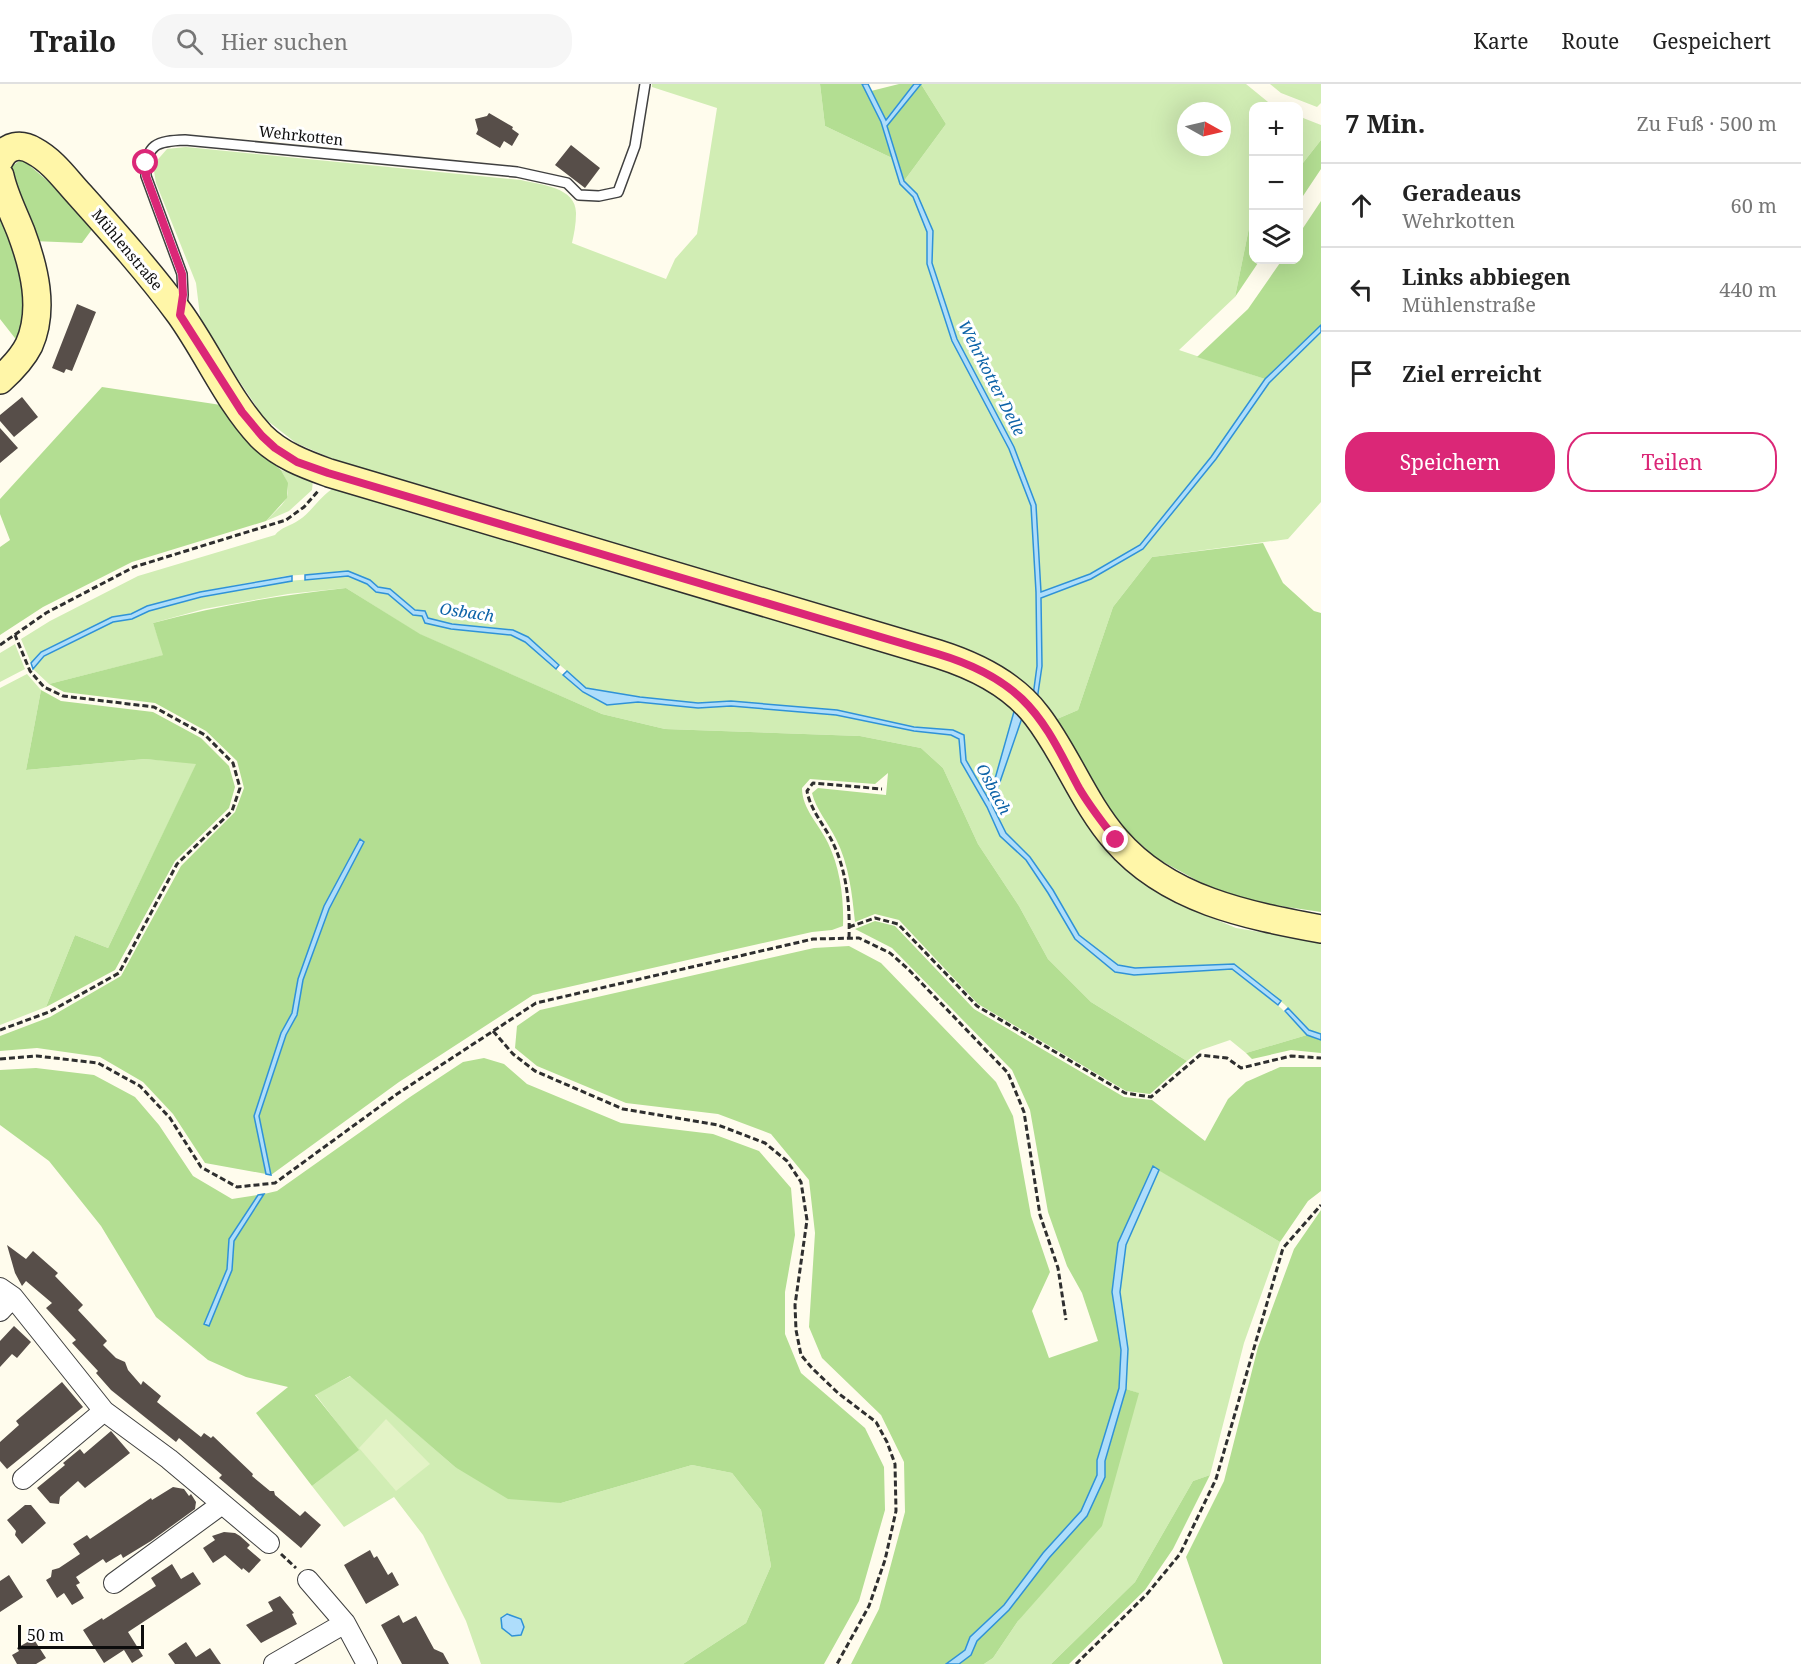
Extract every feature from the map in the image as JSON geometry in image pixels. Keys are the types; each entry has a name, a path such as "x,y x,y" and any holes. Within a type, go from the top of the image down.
{"street":[{"name":"Mühlenstraße","path":"0,159 8,149 20,146 33,150 50,163 119,239 180,315 242,412 275,448 297,462 911,645 982,671 1015,693 1037,716 1101,820 1116,840 1153,872 1183,891 1218,906 1259,918 1321,929"},
{"path":"0,176 26,247 37,305 35,326 28,346 13,368 0,380"},
{"path":"4,1299 104,1411 169,1459 269,1543"},
{"path":"23,1479 104,1411"},
{"path":"114,1583 222,1504"},
{"path":"308,1580 345,1623 367,1664"},
{"path":"274,1664 345,1623"}],"lane":[{"name":"Wehrkotten","path":"180,315 183,295 182,274 146,176 149,150 161,141 185,140 517,172 567,183 579,195 599,196 618,192 635,146 645,84"}],"path":[{"path":"0,645 46,613 134,567 296,515 311,501 328,473"},
{"path":"0,1030 49,1012 118,973 177,864 232,811 240,788 233,763 205,735 154,707 63,696 44,687 30,671 15,635"},
{"path":"849,938 847,891 839,857 825,827 809,802 807,791 813,783 882,789"},
{"path":"849,927 875,918 898,924 977,1006 1125,1093 1151,1097 1200,1055 1227,1058 1241,1068 1291,1056 1321,1058"},
{"path":"0,1059 37,1056 98,1063 140,1086 170,1118 201,1167 237,1187 275,1183 397,1094 536,1003 813,939 859,938 890,953 909,970 1008,1073 1024,1112 1040,1215 1058,1268 1066,1320"},
{"path":"493,1031 513,1054 535,1071 623,1109 718,1125 765,1143 787,1161 801,1182 807,1220 795,1305 796,1330 801,1355 838,1393 876,1422 895,1464 896,1511 885,1560 869,1606 837,1664"},
{"path":"1076,1664 1147,1594 1180,1554 1216,1479 1283,1248 1321,1205"},
{"path":"269,1543 308,1580"}],"green space":[{"path":"652,84 820,84 825,126 892,158 900,184 913,197 928,232 927,264 952,341 1009,449 1031,506 1037,666 1033,696 951,646 904,629 361,471 296,443 264,418 201,324 196,283 156,183 153,165 167,149 186,147 521,180 547,186 564,193 575,205 576,221 572,243 666,279 675,259 697,234 717,108 652,87"},
{"path":"820,84 862,84 881,122 892,158 825,126"},
{"path":"899,84 914,84 885,120 871,91"},
{"path":"921,84 1246,84 1268,102 1249,102 1249,228 1235,297 1179,350 1265,379 1211,457 1140,545 1090,574 1041,592 1036,505 1014,447 957,339 932,263 933,231 904,181 946,124"},
{"path":"921,84 946,124 904,181 887,126"},
{"path":"1270,84 1321,84 1321,103 1317,107 1281,93"},
{"path":"1303,118 1321,125 1321,140 1303,163"},
{"path":"1321,140 1321,169 1303,196 1303,163"},
{"path":"22,159 50,183 93,228 82,243 33,241 8,169"},
{"path":"1321,201 1321,325 1265,379 1197,357 1248,309 1279,264 1303,264 1303,228"},
{"path":"0,215 14,253 23,292 24,322 18,342 0,319"},
{"path":"1249,228 1249,264 1257,264 1235,297"},
{"path":"1321,332 1321,502 1288,539 1152,557 1113,607 1078,710 1057,719 1037,700 1042,666 1041,598 1091,579 1143,549 1216,459 1269,383"},
{"path":"102,387 221,405 261,454 281,470 288,483 287,498 266,521 132,562 43,607 0,635 0,547 10,540 0,514 0,499"},
{"path":"281,470 313,480 312,490 289,511 266,521 283,503 288,493"},
{"path":"336,487 934,661 985,683 1015,708 989,801 966,760 963,735 953,730 914,727 837,710 731,701 698,703 586,688 528,637 513,630 452,624 428,618 425,611 415,610 390,589 378,587 370,580 348,571 286,576 200,592 147,606 131,614 112,617 41,652 31,663 21,639 50,621 138,576 275,535 304,516"},
{"path":"1263,543 1283,583 1314,611 1321,613 1321,912 1254,902 1209,887 1156,858 1123,828 1088,775 1057,719 1078,710 1113,607 1152,557"},
{"path":"348,576 367,584 376,592 388,594 413,614 451,629 511,634 525,642 583,692 607,705 638,702 698,708 731,706 836,715 914,731 951,735 959,739 961,762 987,807 1000,836 1026,860 1075,939 1115,972 1134,975 1232,969 1281,1008 1307,1035 1246,1053 1230,1040 1201,1050 1187,1061 1091,1002 1048,959 1019,906 978,844 943,768 921,748 860,736 665,729 602,714 419,634 346,588 288,594 204,609 153,623 164,655 49,684 33,669 44,656 113,622 132,619 149,611 202,597 288,581"},
{"path":"346,588 420,634 602,714 665,729 860,736 921,748 943,768 978,844 1019,906 1048,959 1091,1002 1187,1061 1150,1094 1126,1091 978,1004 899,920 875,914 855,922 844,859 812,793 818,788 886,795 888,773 875,784 810,779 802,788 808,810 828,843 836,863 842,894 843,926 533,995 399,1082 271,1175 259,1116 286,1035 297,1015 303,980 329,909 364,842 361,839 324,906 298,979 292,1013 281,1033 254,1116 266,1174 205,1163 173,1114 143,1082 100,1057 37,1048 0,1051 0,1036 50,1017 121,976 181,866 235,812 244,788 237,761 206,731 155,703 64,692 49,684 163,655 153,623 249,602"},
{"path":"15,644 25,669 0,682 0,653"},
{"path":"27,674 41,690 26,770 145,759 197,763 108,948 75,935 46,1007 0,1025 0,688"},
{"path":"41,690 61,701 153,712 201,738 229,766 235,787 229,808 175,861 115,970 46,1007 75,935 108,948 196,764 145,759 26,770"},
{"path":"1023,715 1072,801 1109,848 1143,881 1193,910 1236,928 1321,942 1321,1034 1310,1030 1284,1004 1234,964 1135,968 1118,965 1079,935 1053,890 1030,857 1006,833 992,805"},
{"path":"875,921 895,926 974,1009 1124,1097 1152,1100 1205,1141 1228,1099 1246,1082 1280,1067 1321,1067 1321,1191 1308,1201 1280,1242 1153,1167 1118,1243 1112,1292 1121,1350 1119,1388 1097,1460 1098,1475 1081,1511 1043,1553 1004,1605 970,1637 965,1650 946,1664 851,1664 879,1609 905,1512 904,1462 881,1415 822,1358 809,1327 815,1233 809,1180 771,1134 718,1114 626,1103 537,1066 515,1048 517,1026 540,1010 814,948 849,946 881,963 996,1082 1013,1116 1031,1216 1050,1272 1032,1311 1049,1358 1098,1341 1082,1293 1067,1266 1048,1212 1030,1110 1012,1070 892,948 855,929"},
{"path":"1307,1035 1321,1040 1321,1053 1291,1050 1252,1059 1246,1053"},
{"path":"484,1058 504,1064 527,1084 621,1123 713,1134 759,1151 791,1188 795,1235 785,1292 785,1334 801,1373 865,1428 884,1467 885,1510 859,1601 824,1664 683,1664 746,1623 771,1566 761,1510 732,1473 692,1465 561,1503 508,1499 455,1467 350,1376 315,1395 359,1450 312,1486 256,1413 288,1387 246,1377 208,1360 156,1317 101,1226 49,1161 0,1125 0,1070 36,1068 94,1075 135,1097 159,1125 193,1176 232,1199 258,1195 229,1239 227,1269 204,1324 232,1270 234,1241 264,1194 277,1191 463,1062"},
{"path":"1159,1170 1280,1242 1244,1343 1210,1475 1193,1481 1135,1582 1051,1664 984,1664 993,1658 1018,1621 1138,1393 1126,1389 1128,1349 1120,1292 1126,1245"},
{"path":"1321,1210 1321,1664 1223,1664 1186,1557 1224,1481 1258,1347 1294,1249"},
{"path":"351,1376 455,1467 561,1503 692,1465 732,1473 761,1510 771,1566 746,1623 683,1664 481,1664 466,1621 423,1535 394,1497 344,1527 312,1486 358,1450 315,1394"},
{"path":"1126,1389 1139,1393 1102,1526 1018,1621 993,1658 984,1664 959,1664 971,1655 977,1641 1009,1610 1049,1558 1087,1516 1105,1477 1105,1462"},
{"path":"386,1419 430,1464 396,1491 359,1448"},
{"path":"1210,1475 1173,1549 1145,1590 1069,1664 1051,1664 1135,1582 1193,1481"}],"water":[{"path":"862,84 868,84 886,120 914,84 921,84 887,126 904,181 917,194 933,231 932,263 957,339 1014,447 1036,505 1041,592 1090,574 1140,545 1211,457 1265,379 1321,325 1321,332 1269,383 1216,459 1143,549 1091,579 1041,598 1042,666 1037,700 1033,696 1037,666 1031,506 1009,449 952,341 927,264 927,232 913,197 900,184 881,122"},
{"path":"348,571 370,580 378,587 390,589 415,610 425,611 428,618 452,624 513,630 528,637 559,665 556,669 525,642 511,635 451,629 425,623 422,616 413,615 388,594 376,592 367,584 348,576 305,580 305,575"},
{"path":"292,576 292,581 201,597 149,611 132,619 113,622 44,656 33,669 31,663 41,652 112,617 131,614 147,606 200,592"},
{"name":"Osbach","path":"567,671 586,688 640,697 698,703 731,701 837,710 914,727 953,730 964,735 966,760 989,800 1015,708 1023,715 992,805 1006,833 1030,857 1053,890 1079,935 1118,965 1135,968 1234,964 1281,1001 1278,1005 1232,969 1134,975 1115,972 1075,939 1026,860 1000,836 987,807 961,762 959,739 951,735 914,731 836,715 731,706 698,708 638,702 607,705 583,692 563,675"},
{"path":"360,839 364,842 329,909 303,980 297,1015 286,1035 259,1116 271,1175 266,1174 254,1116 281,1033 292,1013 298,979 324,906"},
{"path":"1288,1008 1309,1030 1321,1034 1321,1040 1307,1035 1285,1011"},
{"path":"1153,1166 1159,1170 1126,1245 1120,1292 1128,1349 1126,1389 1105,1461 1105,1477 1087,1516 1049,1558 1009,1610 977,1641 971,1655 959,1664 946,1664 965,1650 970,1637 1004,1605 1043,1553 1081,1511 1097,1475 1097,1460 1119,1388 1121,1350 1112,1292 1118,1243"},
{"path":"264,1194 234,1241 232,1270 209,1326 204,1324 227,1269 229,1239 258,1195"},
{"path":"507,1614 521,1619 524,1627 521,1635 512,1636 502,1628 501,1618"}],"building":[{"path":"489,113 513,127 512,129 519,134 512,146 504,141 500,148 476,134 478,130 475,119 487,116"},
{"path":"571,145 600,168 585,188 555,165"},
{"path":"77,304 96,312 72,371 66,369 64,373 52,368"},
{"path":"22,397 38,417 14,437 0,421 0,415"},
{"path":"0,428 18,448 0,463"},
{"path":"7,1245 26,1259 33,1251 58,1273 55,1276 83,1305 78,1310 107,1341 103,1345 116,1358 125,1362 128,1370 141,1385 143,1381 161,1396 157,1402 201,1437 204,1433 211,1438 213,1436 253,1474 252,1476 270,1491 274,1491 275,1495 300,1516 305,1511 321,1525 301,1548 219,1478 222,1475 179,1438 176,1442 111,1390 96,1373 98,1371 72,1343 76,1340 46,1308 52,1303 26,1281 22,1286 15,1273"},
{"path":"14,1326 31,1342 17,1358 12,1354 0,1367 0,1341"},
{"path":"62,1382 83,1407 7,1469 0,1461 0,1442 19,1425 16,1421"},
{"path":"111,1431 130,1453 85,1488 78,1481 60,1497 59,1504 50,1503 37,1488 80,1449 84,1454"},
{"path":"173,1487 184,1489 189,1496 191,1494 196,1502 195,1509 123,1558 121,1554 106,1563 103,1559 76,1577 80,1583 76,1585 84,1598 72,1605 64,1593 57,1598 46,1580 51,1577 52,1570 80,1554 73,1544 87,1535 90,1539 151,1498 152,1500"},
{"path":"25,1505 31,1505 46,1523 22,1544 15,1535 16,1531 7,1520"},
{"path":"224,1532 240,1536 250,1545 247,1548 261,1560 249,1573 225,1555 213,1563 203,1548 215,1540 212,1536"},
{"path":"370,1550 374,1558 377,1556 388,1575 392,1572 399,1585 366,1604 344,1565"},
{"path":"172,1564 181,1579 193,1572 201,1584 128,1632 143,1656 132,1663 124,1650 104,1663 83,1630 156,1586 151,1578"},
{"path":"9,1575 23,1597 0,1612 0,1581"},
{"path":"280,1596 294,1613 292,1614 297,1624 261,1643 246,1625 273,1611 268,1602"},
{"path":"399,1615 403,1623 416,1616 434,1649 443,1653 449,1664 402,1664 381,1625"},
{"path":"31,1640 35,1641 46,1658 36,1664 17,1664 12,1655 19,1651 17,1648"},
{"path":"186,1642 196,1657 210,1648 221,1664 175,1664 168,1654"}],"route":[{"path":"146,163 146,176 182,274 183,295 180,315 242,412 275,448 297,462 328,473 892,640 954,659 982,671 1015,693 1037,716 1053,739 1090,805 1116,840"}],"water label":[{"name":"Wehrkotter Delle","path":"992,378"}]}
